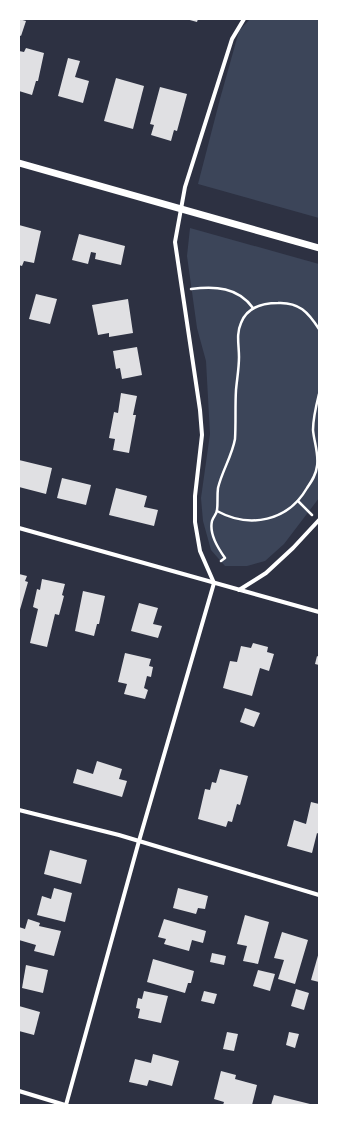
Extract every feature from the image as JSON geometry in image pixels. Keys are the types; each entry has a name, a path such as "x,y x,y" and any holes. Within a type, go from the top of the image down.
{"street":[{"path":"19,1092 65,1105 139,841 214,583 200,551 195,522 195,496 202,435 200,410 175,242 180,209 187,179 232,39 244,19"},
{"path":"19,163 319,248"},
{"path":"239,590 266,572 293,548 318,521"},
{"path":"19,528 319,612"},
{"path":"19,810 139,841 319,895"}],"path":[{"path":"198,288 221,288 233,291 245,299 253,308"},
{"path":"221,561 225,558 218,548 212,532 211,522 217,511 218,490 223,471 235,439 236,390 239,356 238,337 243,319 253,308 266,304 291,303 299,306 305,311 319,329"},
{"path":"217,511 224,515 246,520 268,519 282,514 298,501 316,474 317,450 314,431 316,407 319,394"},
{"path":"298,501 318,521"}],"shaded area":[{"path":"250,19 319,19 319,218 198,184 239,31"},
{"path":"190,228 319,264 319,498 284,544 265,561 247,566 225,566 211,550 203,521 201,498 210,434 206,361 197,328 187,256"}],"building":[{"path":"19,19 26,21 21,36 19,35"},
{"path":"186,19 198,19 197,22"},
{"path":"26,48 44,53 38,81 36,81 32,95 19,91 19,51 24,52"},
{"path":"68,58 80,61 75,77 89,81 83,103 58,96"},
{"path":"116,78 144,86 133,129 104,121"},
{"path":"160,87 187,94 177,131 174,130 171,141 151,135 154,125 150,124"},
{"path":"19,225 41,231 34,263 24,261 22,266 19,265"},
{"path":"79,234 125,246 121,265 95,259 96,253 91,252 88,264 72,260"},
{"path":"36,294 57,299 50,324 29,319"},
{"path":"128,299 133,333 109,337 109,333 98,335 92,305"},
{"path":"137,347 142,375 122,379 120,368 116,369 113,351"},
{"path":"121,393 137,396 133,415 136,415 129,453 113,450 115,439 109,438 114,412 118,413"},
{"path":"19,460 52,468 46,494 19,487"},
{"path":"62,478 91,485 86,505 57,498"},
{"path":"116,488 147,496 144,507 158,510 154,526 109,515"},
{"path":"19,574 27,576 25,581 28,582 19,613"},
{"path":"42,579 65,584 62,595 64,596 59,615 55,614 47,647 30,643 38,609 33,607 37,589 40,590"},
{"path":"83,591 105,596 99,624 97,624 94,636 75,631"},
{"path":"139,603 158,608 153,624 162,626 158,638 131,631"},
{"path":"253,643 268,647 267,652 274,654 269,671 260,668 252,696 223,688 230,661 237,662 241,646 251,648"},
{"path":"125,653 151,659 149,666 153,667 151,677 147,676 144,688 148,690 145,699 124,694 127,684 118,682"},
{"path":"317,656 319,657 319,665 315,664"},
{"path":"245,708 260,713 254,727 240,722"},
{"path":"97,761 122,769 119,779 127,781 122,797 73,783 77,769 93,774"},
{"path":"220,769 248,776 240,805 237,804 232,822 228,821 226,827 198,819 205,789 210,790 212,782 216,783"},
{"path":"311,802 319,804 319,834 317,833 312,853 287,846 294,820 306,824"},
{"path":"50,850 87,860 81,884 44,874"},
{"path":"54,888 72,893 65,922 37,915 42,896 51,899"},
{"path":"178,888 208,896 205,909 198,908 196,914 173,908"},
{"path":"245,915 269,922 258,964 243,961 247,946 237,944"},
{"path":"28,919 40,923 39,926 61,931 54,956 34,951 36,945 19,940 19,927 25,929"},
{"path":"164,919 206,931 203,943 192,940 189,951 164,944 166,939 158,937"},
{"path":"282,932 308,940 295,984 278,979 284,960 274,958"},
{"path":"319,952 319,982 311,980"},
{"path":"212,953 226,956 224,965 210,962"},
{"path":"153,959 194,971 191,983 188,983 185,993 147,982"},
{"path":"26,965 48,970 43,993 22,988"},
{"path":"258,970 275,974 270,991 253,986"},
{"path":"296,989 309,993 304,1010 291,1006"},
{"path":"144,991 168,996 161,1023 138,1018 140,1009 136,1008 138,998 142,999"},
{"path":"204,991 217,994 214,1004 201,1001"},
{"path":"19,1006 40,1012 34,1035 19,1031"},
{"path":"227,1032 238,1034 234,1051 223,1049"},
{"path":"289,1032 299,1034 295,1048 286,1045"},
{"path":"153,1054 179,1061 172,1086 149,1080 147,1086 129,1082 135,1059 151,1063"},
{"path":"221,1071 236,1075 235,1079 257,1085 252,1105 223,1105 224,1102 214,1099"},
{"path":"274,1095 310,1104 310,1105 271,1105"}]}
